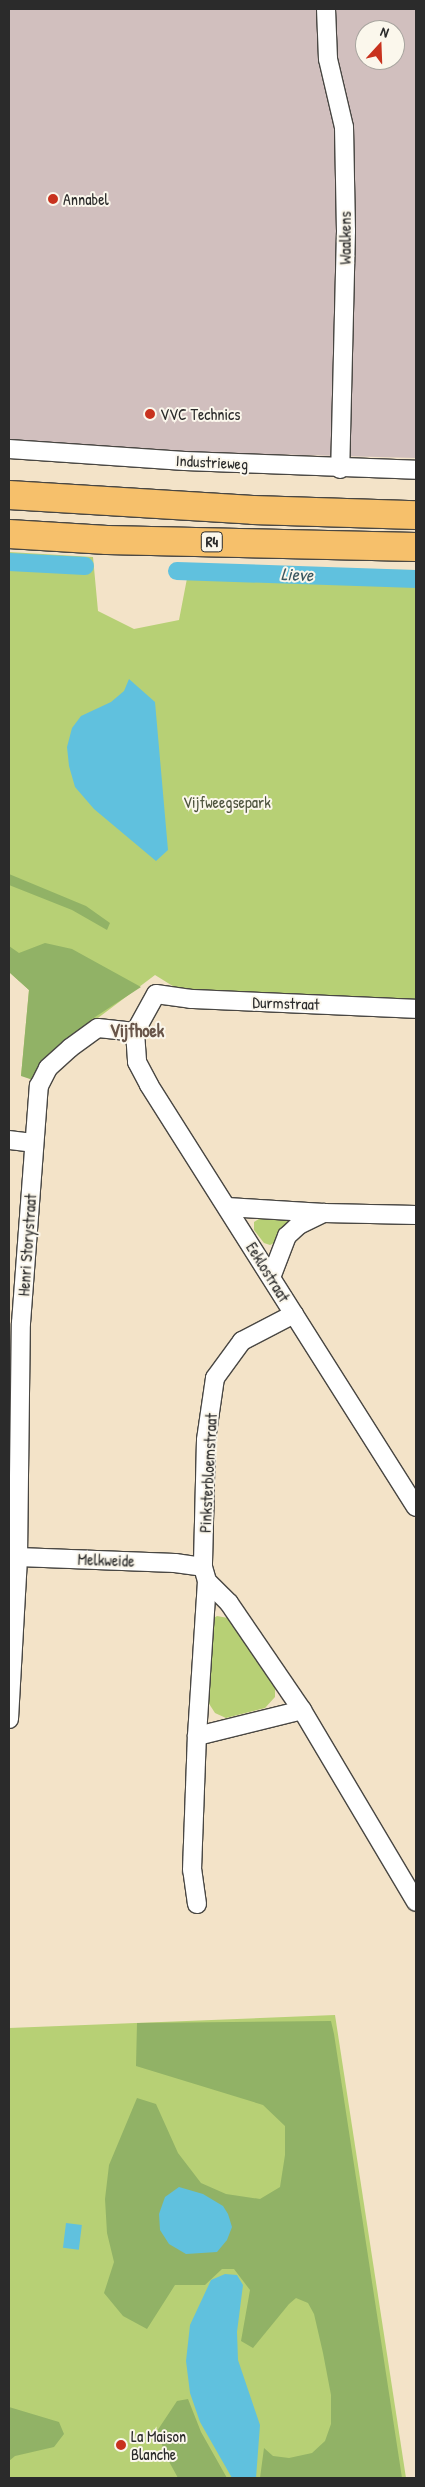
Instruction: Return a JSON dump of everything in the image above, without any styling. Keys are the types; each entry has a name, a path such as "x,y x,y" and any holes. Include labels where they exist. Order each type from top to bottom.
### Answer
{"highway":[{"name":"R4","path":"9,495 254,510 416,514"},
{"name":"R4","path":"9,534 107,540 416,547"}],"street":[{"name":"Waalkens","path":"326,9 328,59 344,127 346,231 340,469"},
{"name":"Industrieweg","path":"9,449 340,469 416,470"},
{"name":"Durmstraat","path":"135,1032 156,994 190,999 416,1009"},
{"name":"Henri Storystraat","path":"9,1719 14,1560 15,1326 39,1086 48,1068 70,1048 98,1028 135,1032"},
{"name":"Eeklostraat","path":"135,1032 137,1062 416,1507"},
{"path":"9,1140 34,1142"},
{"path":"227,1207 324,1213 416,1215"},
{"path":"272,1275 287,1236 299,1225 324,1213"},
{"name":"Pinksterbloemstraat","path":"196,1904 192,1870 205,1574 206,1440 215,1378 242,1341 294,1314"},
{"name":"Melkweide","path":"14,1560 175,1563 205,1574"},
{"path":"205,1574 229,1603 302,1710 416,1902"},
{"path":"197,1736 302,1710"}],"shaded area":[{"path":"9,9 416,9 416,458 144,451 9,442"}],"green space":[{"name":"Vijfweegsepark","path":"9,552 93,557 98,611 134,629 179,620 189,568 416,570 416,1003 184,993 155,975 21,1076 29,990 9,972"},
{"path":"9,874 86,906 110,923 107,930 72,910 9,885"},
{"path":"45,943 72,949 141,987 92,1019 59,1048 33,1080 21,1076 29,990 9,972 9,946 19,953"},
{"path":"262,1217 285,1217 290,1220 276,1242 270,1245 264,1243 254,1230 254,1222"},
{"path":"217,1616 228,1618 275,1686 275,1697 265,1708 226,1718 215,1713 206,1699 211,1620"},
{"path":"335,2015 406,2478 9,2478 9,2028"},
{"path":"331,2021 402,2478 260,2478 264,2448 273,2456 289,2458 312,2453 325,2441 331,2424 331,2395 314,2314 308,2303 296,2298 253,2348 241,2341 250,2290 234,2269 222,2269 205,2285 175,2285 147,2329 123,2316 104,2293 114,2262 107,2233 105,2199 109,2165 137,2098 156,2104 178,2153 201,2183 226,2194 260,2199 280,2187 285,2155 285,2126 263,2105 136,2066 137,2023"},
{"path":"188,2399 201,2432 227,2478 178,2478 166,2456 157,2431 177,2401"},
{"path":"9,2407 59,2422 64,2434 54,2447 15,2456 9,2461"}],"water":[{"path":"129,679 155,702 168,850 156,861 94,809 75,787 69,766 67,747 72,728 81,716 111,702 124,691"},
{"path":"179,2187 203,2194 223,2206 228,2214 232,2227 227,2240 217,2252 186,2254 169,2244 160,2230 159,2214 165,2197"},
{"path":"66,2223 82,2225 79,2250 63,2248"},
{"path":"225,2274 237,2275 243,2285 237,2332 238,2360 260,2425 256,2478 232,2478 200,2422 190,2393 186,2361 190,2325 211,2280"}],"waterway":[{"name":"Lieve","path":"9,562 85,566"},
{"name":"Lieve","path":"177,571 416,579"}],"place":[{"name":"Annabel","path":"53,199"},
{"name":"VVC Technics","path":"150,414"},
{"name":"La Maison Blanche","path":"121,2445"}],"district":[{"name":"Vijfhoek","path":"137,1031"}]}
